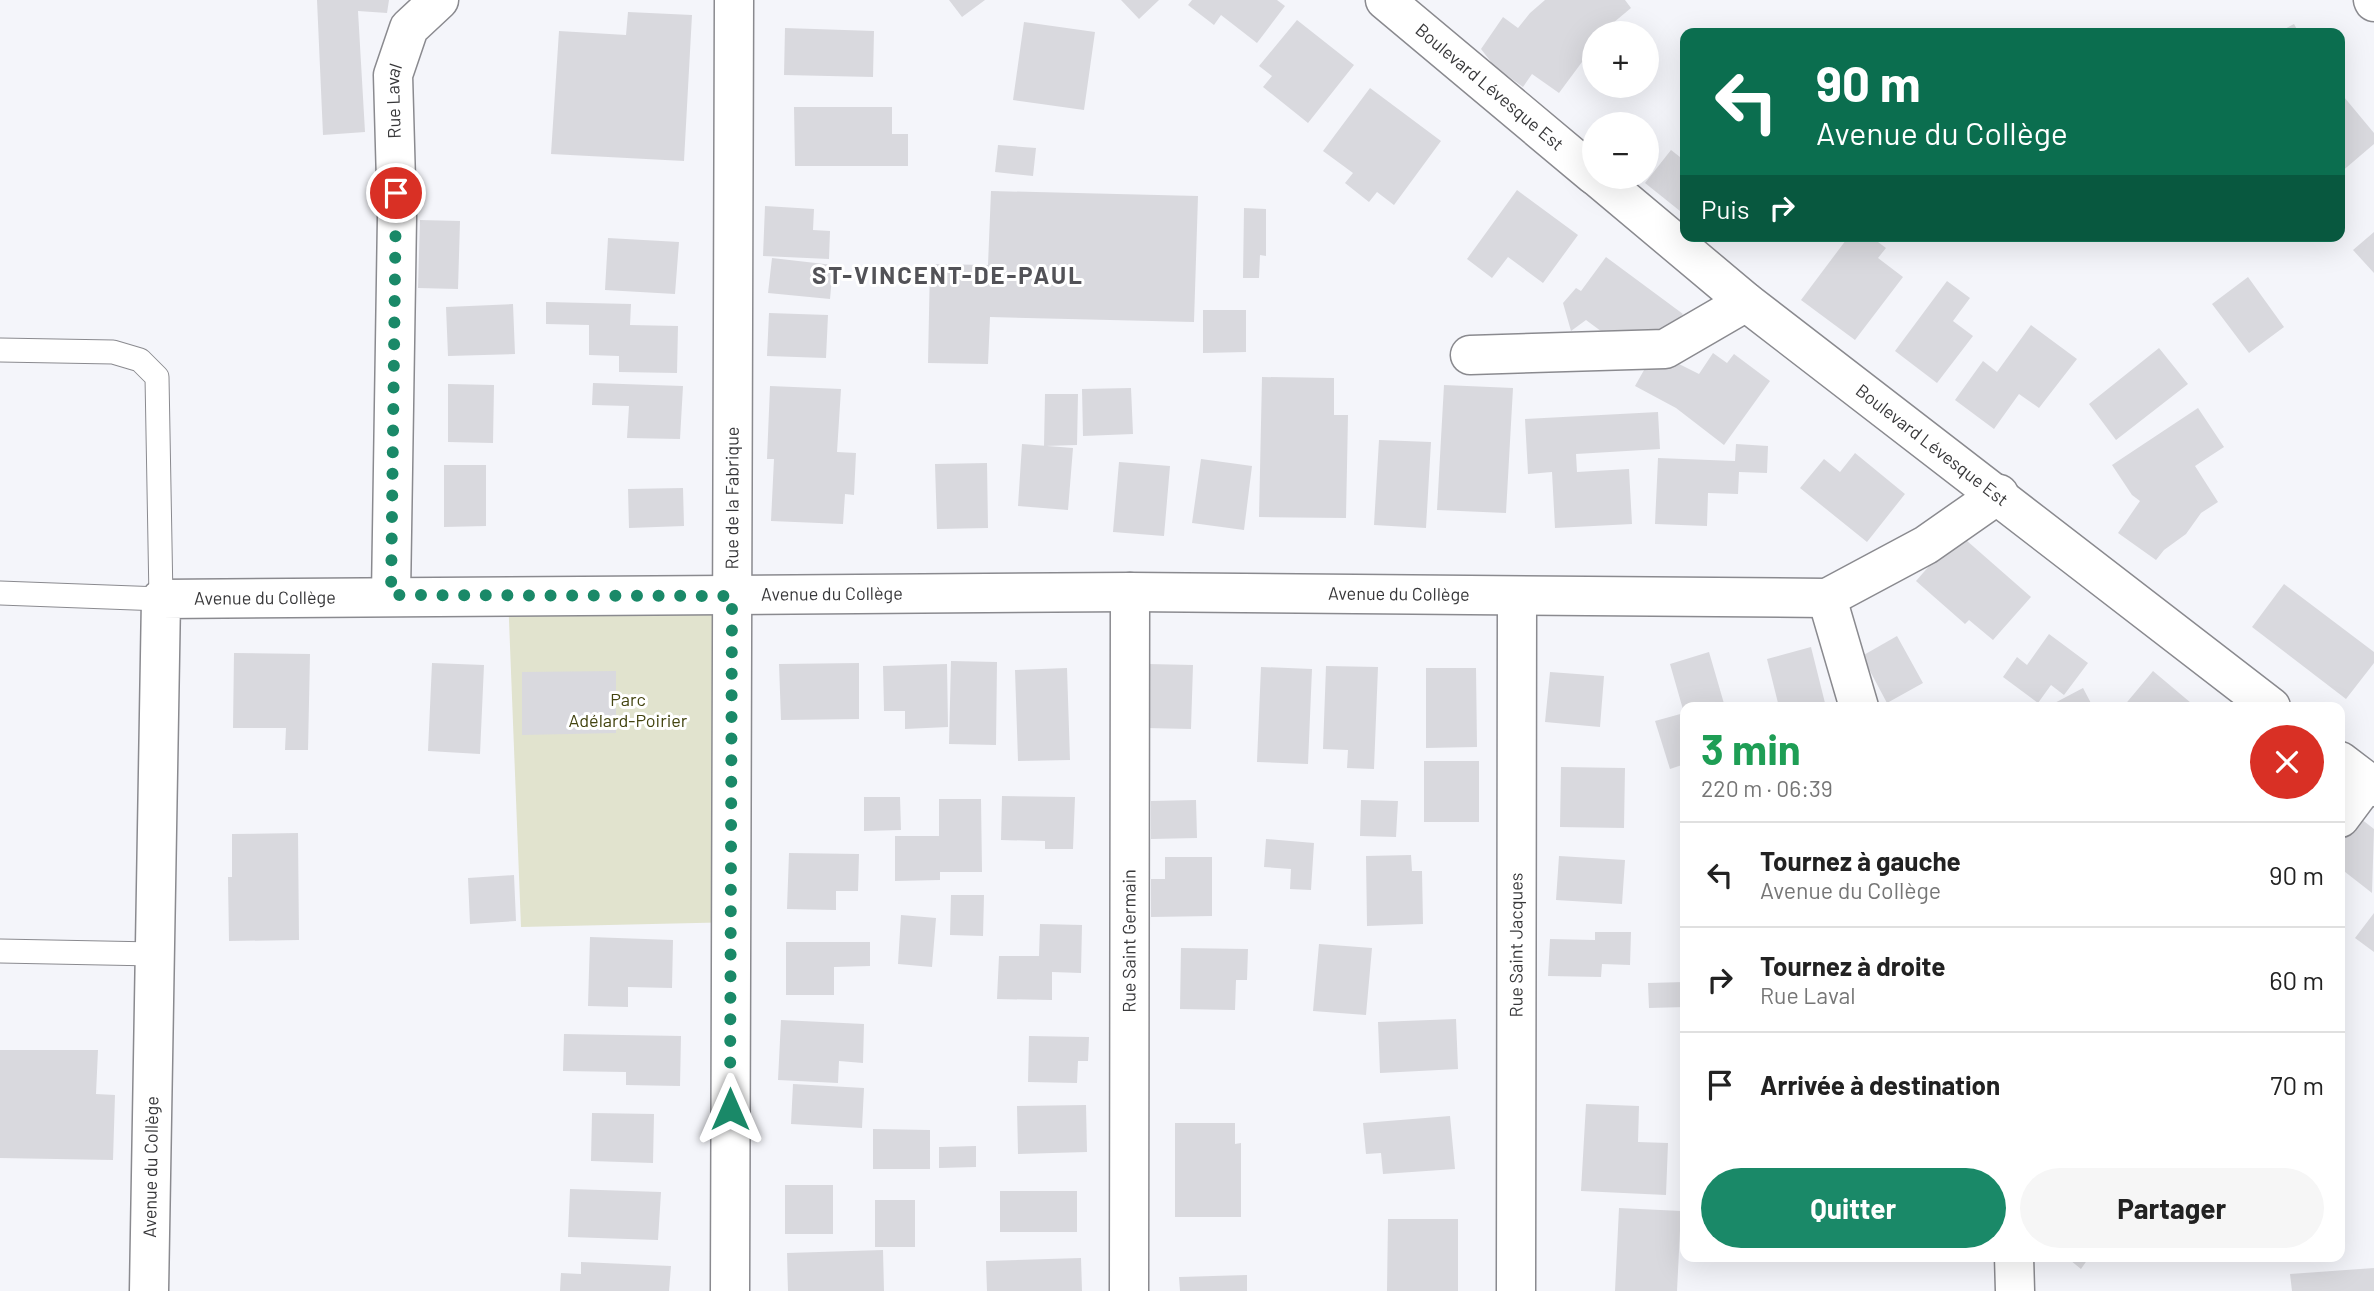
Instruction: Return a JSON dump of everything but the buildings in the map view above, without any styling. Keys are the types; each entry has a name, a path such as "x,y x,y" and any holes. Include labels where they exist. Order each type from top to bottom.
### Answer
{"street":[{"name":"Rue Laval","path":"391,595 397,217 393,75 410,28 439,0"},
{"name":"Rue de la Fabrique","path":"730,1291 734,0"},
{"name":"Boulevard Lévesque Est","path":"1385,0 1582,165"},
{"name":"Boulevard Lévesque Est","path":"1611,189 1746,302 1999,494 2265,702"},
{"path":"1470,355 1665,349 1746,302"},
{"name":"Avenue du Collège","path":"149,1291 161,599 391,595 732,596 1130,592 1517,598 1827,598 1926,545 1999,494"},
{"name":"Rue Saint Germain","path":"1129,1291 1130,592"},
{"name":"Rue Saint Jacques","path":"1516,1291 1517,598"},
{"path":"1827,598 1858,702"},
{"path":"2345,808 2360,777"},
{"path":"2014,1262 2015,1291"}],"lane":[{"path":"0,350 113,352 140,360 157,377 161,599 0,593"},
{"path":"0,951 154,954"}],"green space":[{"name":"Parc Adélard-Poirier","path":"742,593 740,922 521,927 508,595"}],"district":[{"name":"ST-VINCENT-DE-PAUL","path":"948,276"}],"route":[{"path":"396,193 391,595 732,596 730,1109"}]}
